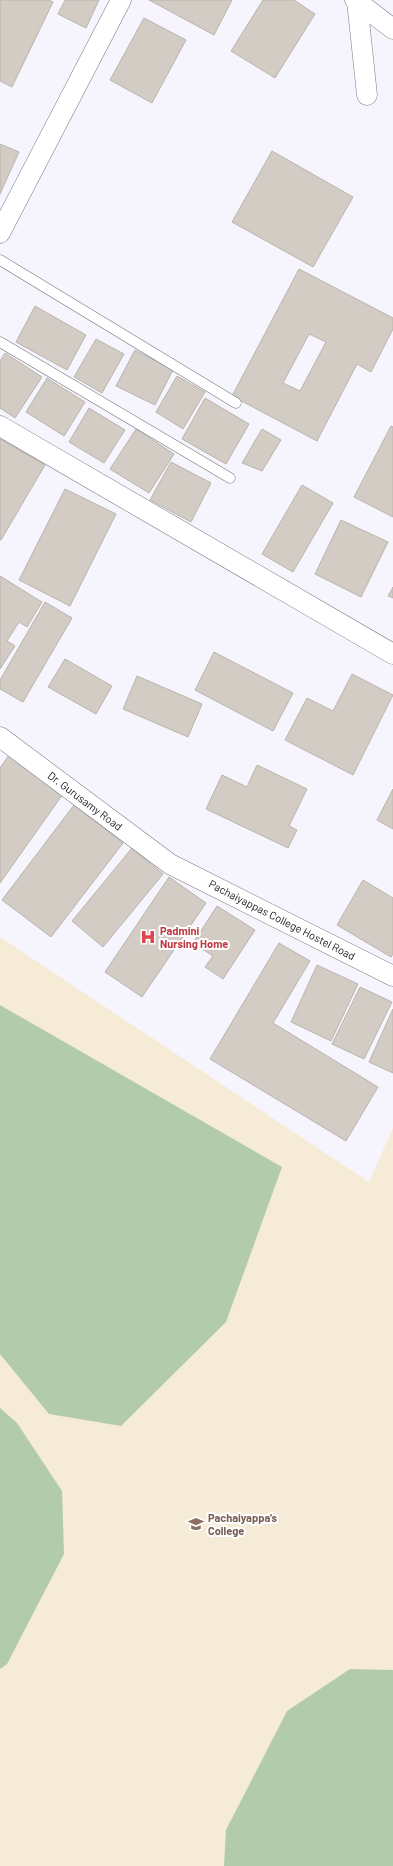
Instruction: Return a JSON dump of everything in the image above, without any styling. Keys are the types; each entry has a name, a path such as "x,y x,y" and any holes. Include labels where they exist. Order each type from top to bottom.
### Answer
{"street":[{"path":"0,233 121,0"},
{"path":"356,1 393,29"},
{"path":"356,1 367,95"},
{"path":"0,426 393,654"},
{"name":"Dr. Gurusamy Road","path":"0,737 170,864"},
{"name":"Pachaiyappas College Hostel Road","path":"170,864 393,976"}],"lane":[{"path":"0,260 236,403"},
{"path":"0,342 230,478"}],"shaded area":[{"name":"Pachaiyappa's College","path":"0,937 369,1182 393,1128 393,1866 0,1866"}],"green space":[{"path":"0,1005 282,1167 226,1322 121,1426 49,1414 0,1354"},
{"path":"0,1408 17,1423 62,1491 64,1554 7,1664 0,1669"},
{"path":"350,1669 393,1670 393,1866 224,1866 226,1830 287,1711"}],"building":[{"path":"0,0 49,0 53,2 12,87 0,81"},
{"path":"65,0 99,0 86,28 58,14"},
{"path":"149,0 232,0 214,35"},
{"path":"263,0 294,0 315,14 275,78 231,51"},
{"path":"144,18 186,40 152,103 110,80"},
{"path":"0,144 19,152 0,194"},
{"path":"272,151 353,197 313,267 232,222"},
{"path":"299,269 393,318 393,329 371,372 357,364 317,441 232,396","holes":["309,334 326,342 300,391 283,383"]},
{"path":"35,306 86,335 67,370 16,342"},
{"path":"96,339 124,354 102,393 74,377"},
{"path":"135,350 173,370 155,405 116,386"},
{"path":"5,353 42,377 15,418 0,408 0,361"},
{"path":"177,376 205,392 183,429 156,412"},
{"path":"47,378 85,402 64,436 26,412"},
{"path":"205,398 249,424 226,464 182,439"},
{"path":"89,408 125,430 104,463 69,442"},
{"path":"391,426 393,427 393,517 354,497"},
{"path":"136,429 174,454 149,493 110,469"},
{"path":"262,429 281,440 262,471 242,463"},
{"path":"0,439 45,465 1,540 0,540"},
{"path":"171,462 211,483 191,522 150,500"},
{"path":"302,485 333,503 293,572 262,554"},
{"path":"65,489 116,514 70,606 19,580"},
{"path":"341,520 388,542 361,597 315,574"},
{"path":"0,576 42,602 27,627 19,622 7,641 15,646 0,669"},
{"path":"393,587 393,598 388,596"},
{"path":"45,602 72,618 23,702 0,689 0,680"},
{"path":"214,652 293,693 273,731 195,690"},
{"path":"65,659 112,686 96,714 48,687"},
{"path":"352,674 393,695 353,775 285,740 307,698 333,711"},
{"path":"137,676 202,704 188,737 123,709"},
{"path":"9,755 63,794 0,883 0,768"},
{"path":"257,765 307,789 289,826 297,830 288,848 206,809 222,775 247,787"},
{"path":"393,789 393,829 377,820"},
{"path":"74,805 123,843 51,937 2,900"},
{"path":"132,848 163,874 103,947 72,921"},
{"path":"169,877 206,903 142,997 105,972"},
{"path":"363,880 393,898 393,954 391,957 337,925"},
{"path":"217,906 255,930 223,979 205,967 213,956 193,943"},
{"path":"279,943 310,961 273,1023 378,1087 346,1141 210,1059"},
{"path":"317,965 358,984 331,1041 291,1022"},
{"path":"360,987 392,1002 364,1059 332,1044"},
{"path":"393,1009 393,1073 369,1062"}],"place":[{"name":"Padmini Nursing Home","path":"148,937"},
{"name":"Pachaiyappa's College","path":"196,1524"}]}
